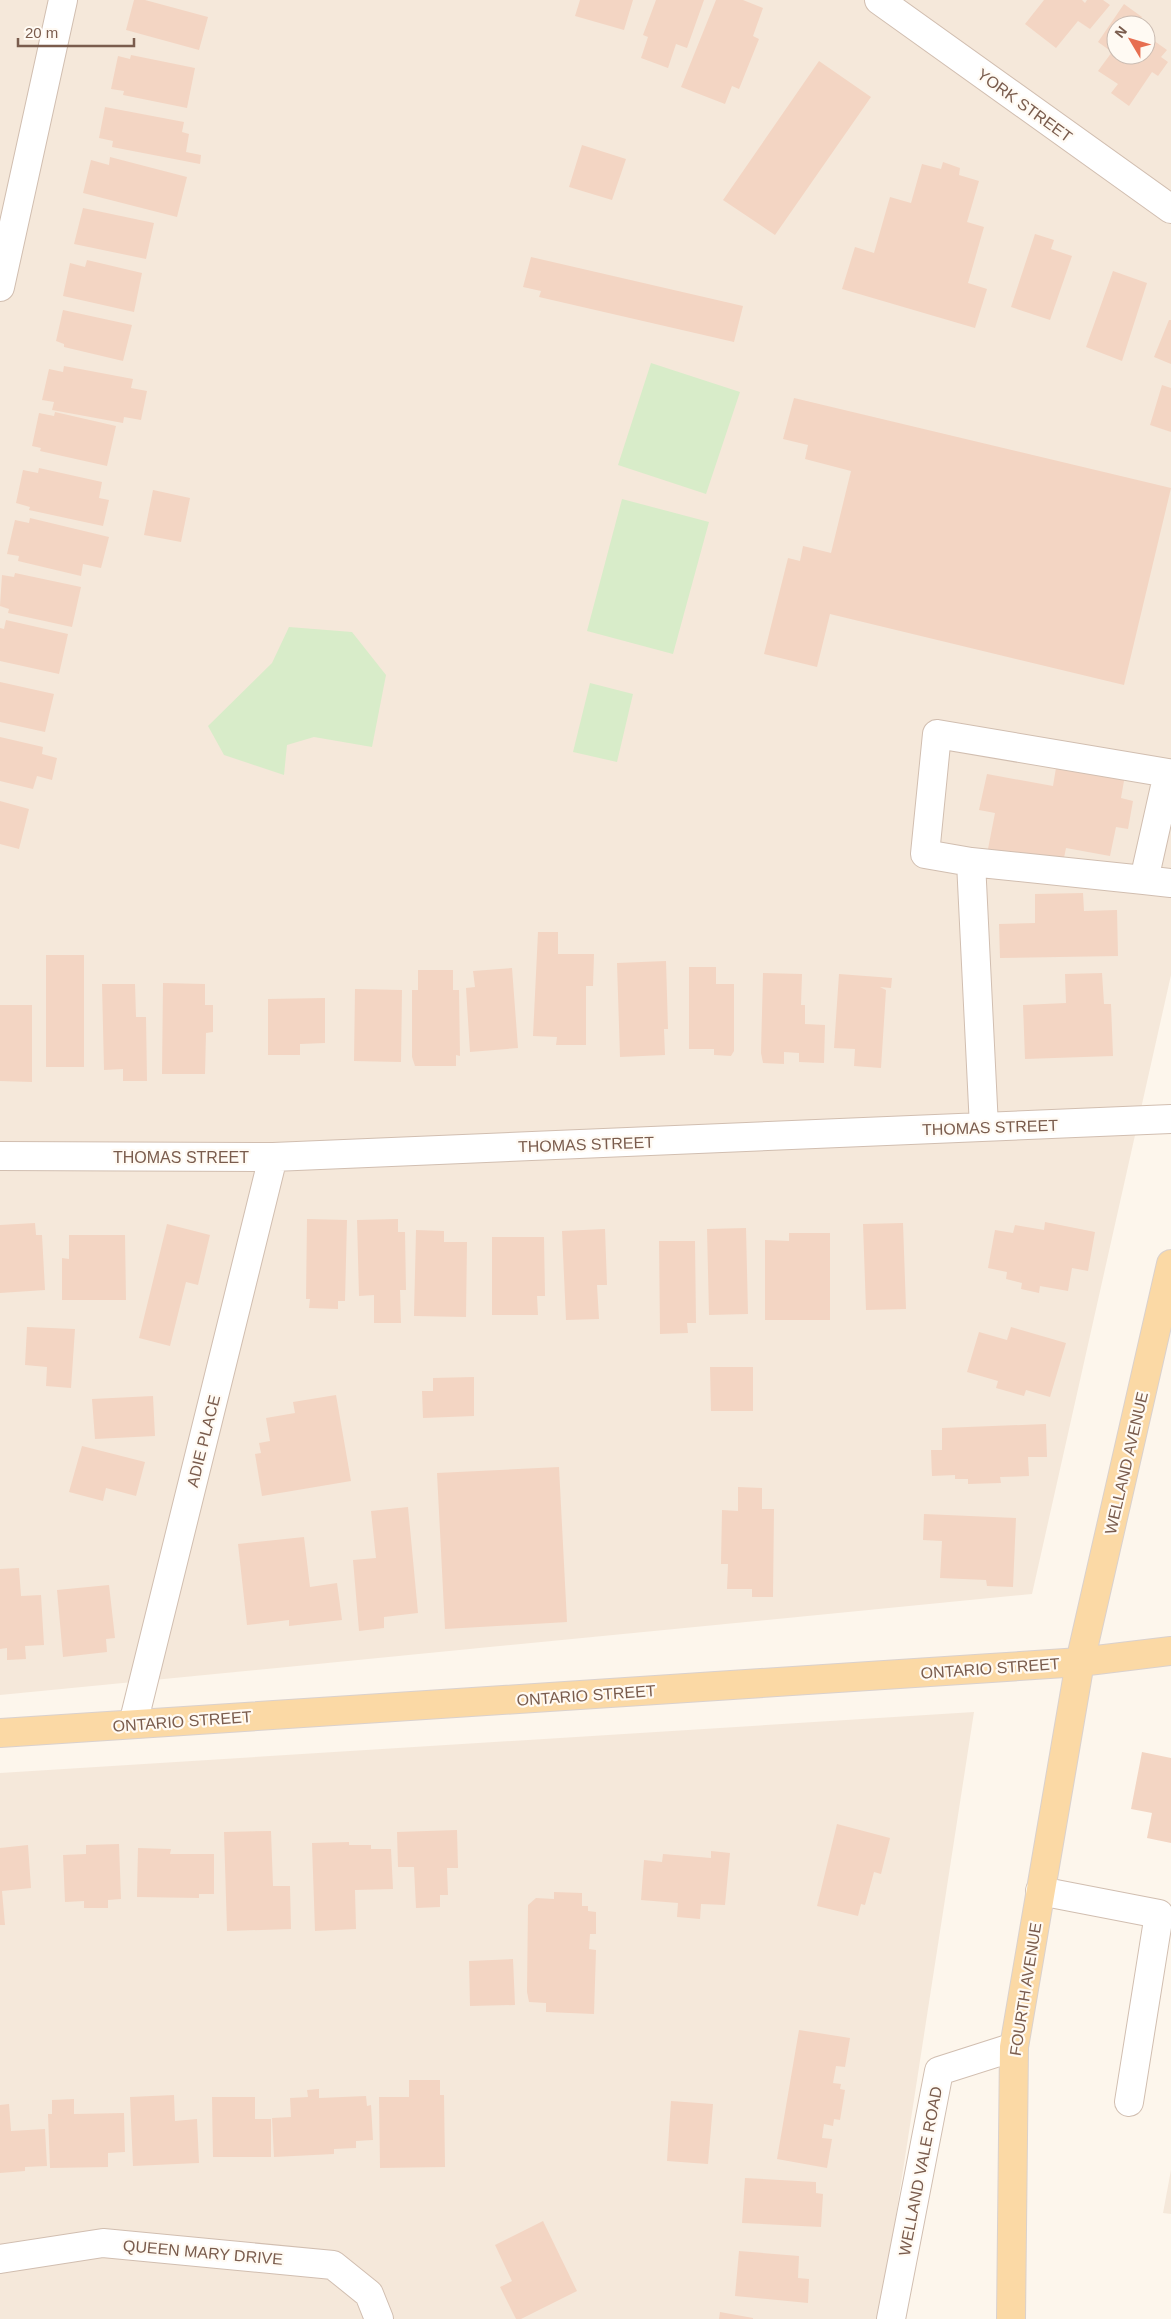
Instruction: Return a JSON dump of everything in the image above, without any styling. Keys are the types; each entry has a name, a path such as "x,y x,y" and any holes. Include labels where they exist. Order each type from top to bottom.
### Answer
{"main road":[{"name":"WELLAND AVENUE","path":"1080,1662 1171,1264"},
{"name":"ONTARIO STREET","path":"0,1734 1080,1662 1171,1651"},
{"name":"FOURTH AVENUE","path":"1011,2319 1014,2047 1080,1662"}],"street":[{"path":"0,287 63,0"},
{"name":"YORK STREET","path":"879,0 1171,209"},
{"path":"1144,880 1170,773 937,734 924,854 971,862 1171,883"},
{"path":"971,862 984,1128"},
{"name":"THOMAS STREET","path":"0,1156 273,1157 1171,1119"},
{"name":"ADIE PLACE","path":"134,1724 273,1157"},
{"path":"1040,1891 1165,1914 1129,2102"},
{"name":"WELLAND VALE ROAD","path":"891,2319 939,2071 1014,2047"},
{"name":"QUEEN MARY DRIVE","path":"0,2259 103,2242 333,2265 369,2294 379,2319"}],"shaded area":[{"path":"0,0 1171,0 1171,975 1032,1594 0,1695"},
{"path":"974,1712 880,2319 0,2319 0,1773"},
{"path":"1171,2170 1171,2214 1163,2213"}],"green space":[{"path":"651,363 740,392 706,494 618,465"},
{"path":"622,499 709,522 673,654 587,631"},
{"path":"289,627 352,632 386,675 372,747 314,737 287,745 284,775 224,755 208,726 272,663"},
{"path":"590,683 633,694 617,762 573,752"}],"building":[{"path":"134,0 145,0 208,17 199,50 126,30"},
{"path":"580,0 633,0 624,30 575,16"},
{"path":"656,0 704,0 687,48 676,44 668,68 641,58 648,37 643,35"},
{"path":"716,0 743,0 763,8 753,36 759,39 739,89 732,86 725,104 681,87"},
{"path":"1044,0 1082,0 1085,3 1087,0 1103,0 1110,5 1090,29 1078,21 1056,48 1025,24"},
{"path":"1124,4 1139,15 1116,15"},
{"path":"1106,30 1106,48 1098,42"},
{"path":"1156,42 1167,50 1161,57 1168,62 1158,76 1152,72 1129,106 1111,93 1118,84 1098,71 1106,60 1106,65 1156,65"},
{"path":"131,55 195,68 187,108 123,95 124,91 111,89 118,56 130,59"},
{"path":"819,61 871,97 775,235 723,200"},
{"path":"105,107 184,122 182,132 189,134 186,152 201,155 200,164 112,147 113,141 99,138"},
{"path":"582,145 626,159 612,200 569,187"},
{"path":"110,157 187,177 177,217 83,193 91,160 109,165"},
{"path":"943,162 960,168 959,175 979,181 967,222 984,227 968,283 987,289 975,328 842,289 855,247 874,253 890,197 911,203 922,164 941,169"},
{"path":"83,208 154,223 146,259 74,244"},
{"path":"1035,234 1054,240 1051,249 1072,256 1050,320 1011,307"},
{"path":"531,257 743,306 734,342 539,297 541,291 523,287"},
{"path":"87,260 142,273 134,312 63,296 70,263 85,267"},
{"path":"1113,271 1147,283 1122,361 1086,347"},
{"path":"63,310 132,325 123,361 64,347 64,344 56,341"},
{"path":"1169,320 1171,320 1171,364 1154,357"},
{"path":"64,366 133,379 131,388 147,391 141,420 124,417 123,423 52,410 54,402 42,400 49,369 63,372"},
{"path":"1162,385 1171,388 1171,432 1150,425"},
{"path":"794,398 1171,488 1124,685 830,614 817,667 764,654 788,558 800,561 803,546 831,553 851,471 805,459 808,445 783,439"},
{"path":"55,412 116,426 107,466 40,451 41,448 32,446 39,413 54,416"},
{"path":"39,468 102,482 99,498 109,500 103,526 29,510 30,507 16,503 23,470 38,473"},
{"path":"153,490 190,498 181,542 144,535"},
{"path":"30,518 109,537 101,568 83,564 81,576 18,561 19,556 7,554 15,520 29,523"},
{"path":"15,573 81,587 72,627 8,613 9,609 0,606 2,575 14,577"},
{"path":"6,620 68,634 59,674 0,661 0,628 4,629"},
{"path":"0,682 54,694 45,732 0,722"},
{"path":"0,737 43,747 42,754 57,758 52,780 37,776 33,789 0,781"},
{"path":"1057,762 1125,775 1121,798 1133,801 1128,829 1116,827 1110,856 1066,848 1063,863 988,849 995,813 979,810 987,774 1053,786"},
{"path":"0,801 29,809 19,849 0,844"},
{"path":"1083,893 1084,911 1117,910 1118,956 1000,958 999,924 1035,923 1035,894"},
{"path":"538,932 558,932 558,954 594,954 593,986 586,986 586,1045 556,1045 557,1037 533,1036"},
{"path":"46,955 84,955 84,1067 46,1067"},
{"path":"666,961 668,1029 664,1029 665,1055 620,1057 617,963"},
{"path":"689,967 716,967 716,984 734,984 734,1051 731,1056 714,1055 714,1049 689,1049"},
{"path":"512,968 518,1048 470,1052 466,988 475,987 473,971"},
{"path":"418,970 453,970 453,990 459,990 460,1056 456,1055 456,1066 415,1066 412,1057 412,990 418,990"},
{"path":"763,973 802,974 801,1005 805,1005 805,1024 825,1025 824,1063 799,1062 799,1053 784,1052 784,1064 763,1063 761,1053"},
{"path":"1102,973 1104,1004 1111,1004 1113,1056 1025,1059 1023,1005 1066,1003 1065,974"},
{"path":"839,974 892,978 891,988 880,987 886,990 881,1068 854,1066 855,1049 834,1048"},
{"path":"163,983 205,984 205,1005 213,1005 213,1032 206,1033 205,1074 162,1074"},
{"path":"102,984 135,984 136,1017 146,1017 147,1081 123,1081 123,1069 104,1070"},
{"path":"355,989 402,990 401,1062 354,1061"},
{"path":"325,998 325,1043 300,1044 300,1055 268,1055 268,999"},
{"path":"0,1005 32,1005 32,1082 0,1081"},
{"path":"307,1219 347,1220 345,1301 338,1301 338,1309 309,1308 310,1299 306,1299"},
{"path":"398,1219 398,1232 405,1232 406,1290 400,1290 401,1323 374,1323 374,1295 359,1296 357,1220"},
{"path":"1045,1222 1095,1232 1088,1271 1072,1268 1068,1291 1040,1286 1039,1293 1021,1289 1022,1283 1006,1279 1007,1272 988,1268 995,1230 1013,1233 1015,1225 1044,1230"},
{"path":"35,1223 36,1235 42,1235 45,1290 0,1293 0,1225"},
{"path":"903,1223 906,1309 866,1310 863,1224"},
{"path":"167,1224 210,1235 198,1285 186,1282 170,1346 139,1338"},
{"path":"746,1228 748,1314 709,1315 707,1229"},
{"path":"605,1229 607,1285 597,1285 599,1319 566,1320 562,1231"},
{"path":"416,1230 444,1231 444,1242 467,1242 466,1317 414,1316"},
{"path":"789,1233 830,1233 830,1320 765,1320 765,1240 789,1241"},
{"path":"69,1235 125,1235 126,1300 62,1300 62,1258 69,1259"},
{"path":"492,1237 544,1237 545,1296 537,1296 538,1315 492,1315"},
{"path":"659,1241 695,1241 696,1323 687,1323 688,1333 660,1334"},
{"path":"27,1327 75,1329 71,1388 46,1386 47,1367 25,1365"},
{"path":"1011,1327 1066,1343 1050,1397 1026,1390 1024,1396 996,1388 998,1381 967,1372 979,1332 1007,1340"},
{"path":"710,1367 753,1367 753,1411 711,1411"},
{"path":"474,1377 474,1416 423,1418 422,1391 433,1391 433,1378"},
{"path":"336,1395 351,1481 262,1496 255,1454 261,1453 259,1443 270,1441 266,1418 295,1413 293,1402"},
{"path":"153,1396 155,1436 95,1439 92,1399"},
{"path":"1046,1424 1047,1457 1028,1457 1029,1476 1000,1477 1001,1483 968,1484 968,1479 955,1479 955,1475 932,1476 931,1450 942,1450 942,1428"},
{"path":"82,1446 145,1462 136,1496 106,1488 103,1501 69,1492"},
{"path":"559,1467 567,1622 445,1629 437,1473"},
{"path":"738,1487 762,1488 762,1509 774,1509 773,1597 752,1597 752,1589 727,1589 728,1564 721,1564 722,1510 738,1511"},
{"path":"408,1507 418,1613 384,1617 384,1628 359,1631 353,1560 376,1558 371,1511"},
{"path":"924,1514 1016,1518 1013,1587 987,1586 986,1580 940,1578 942,1541 923,1540"},
{"path":"304,1537 310,1587 337,1583 342,1620 289,1626 289,1620 247,1625 238,1544"},
{"path":"19,1568 21,1596 41,1595 44,1645 25,1646 26,1659 7,1660 7,1648 0,1649 0,1569"},
{"path":"109,1585 115,1638 106,1639 107,1652 63,1657 57,1590"},
{"path":"1142,1752 1171,1758 1171,1843 1147,1838 1152,1813 1131,1809"},
{"path":"837,1824 890,1838 881,1874 874,1872 865,1905 861,1904 858,1916 817,1906"},
{"path":"457,1830 458,1868 447,1868 448,1895 440,1895 440,1907 416,1908 414,1867 398,1867 397,1832"},
{"path":"271,1831 273,1886 290,1886 291,1929 227,1931 224,1832"},
{"path":"349,1842 349,1845 371,1845 371,1849 391,1849 393,1889 355,1890 356,1929 315,1931 312,1843"},
{"path":"119,1844 121,1899 108,1900 108,1908 84,1908 84,1901 65,1902 63,1855 86,1854 86,1845"},
{"path":"28,1845 31,1888 2,1891 5,1925 0,1925 0,1848"},
{"path":"138,1848 171,1849 170,1854 214,1854 214,1894 199,1894 199,1898 137,1897"},
{"path":"711,1851 730,1853 725,1905 701,1904 700,1919 677,1917 678,1903 641,1900 644,1860 662,1862 663,1854 711,1858"},
{"path":"554,1892 582,1893 582,1906 588,1906 588,1911 596,1912 596,1934 590,1934 589,1949 596,1950 594,2014 546,2012 546,2003 529,2002 527,1992 528,1905 536,1898 554,1899"},
{"path":"513,1959 515,2005 470,2006 469,1961"},
{"path":"799,2030 850,2038 845,2067 836,2066 833,2083 841,2084 840,2089 845,2090 840,2120 834,2119 833,2126 824,2124 822,2138 832,2139 827,2168 777,2159"},
{"path":"409,2080 440,2080 440,2095 444,2095 445,2167 380,2168 379,2097 409,2097"},
{"path":"319,2089 319,2098 366,2096 367,2106 371,2105 373,2140 356,2141 356,2148 334,2149 334,2154 274,2157 272,2118 291,2117 290,2098 308,2097 307,2090"},
{"path":"174,2095 175,2121 197,2119 199,2163 133,2166 130,2097"},
{"path":"212,2097 255,2097 255,2119 271,2119 271,2157 213,2157"},
{"path":"74,2099 74,2114 124,2113 125,2152 108,2153 108,2167 50,2168 48,2114 52,2114 52,2100"},
{"path":"671,2101 713,2104 708,2164 667,2161"},
{"path":"9,2104 11,2131 45,2129 47,2166 25,2167 25,2171 0,2173 0,2105"},
{"path":"745,2178 816,2182 816,2193 823,2194 821,2227 742,2223"},
{"path":"543,2221 577,2291 521,2319 516,2319 500,2287 512,2281 495,2245"},
{"path":"739,2251 799,2256 798,2278 809,2279 808,2303 735,2296"},
{"path":"720,2312 753,2318 753,2319 719,2319"}]}
